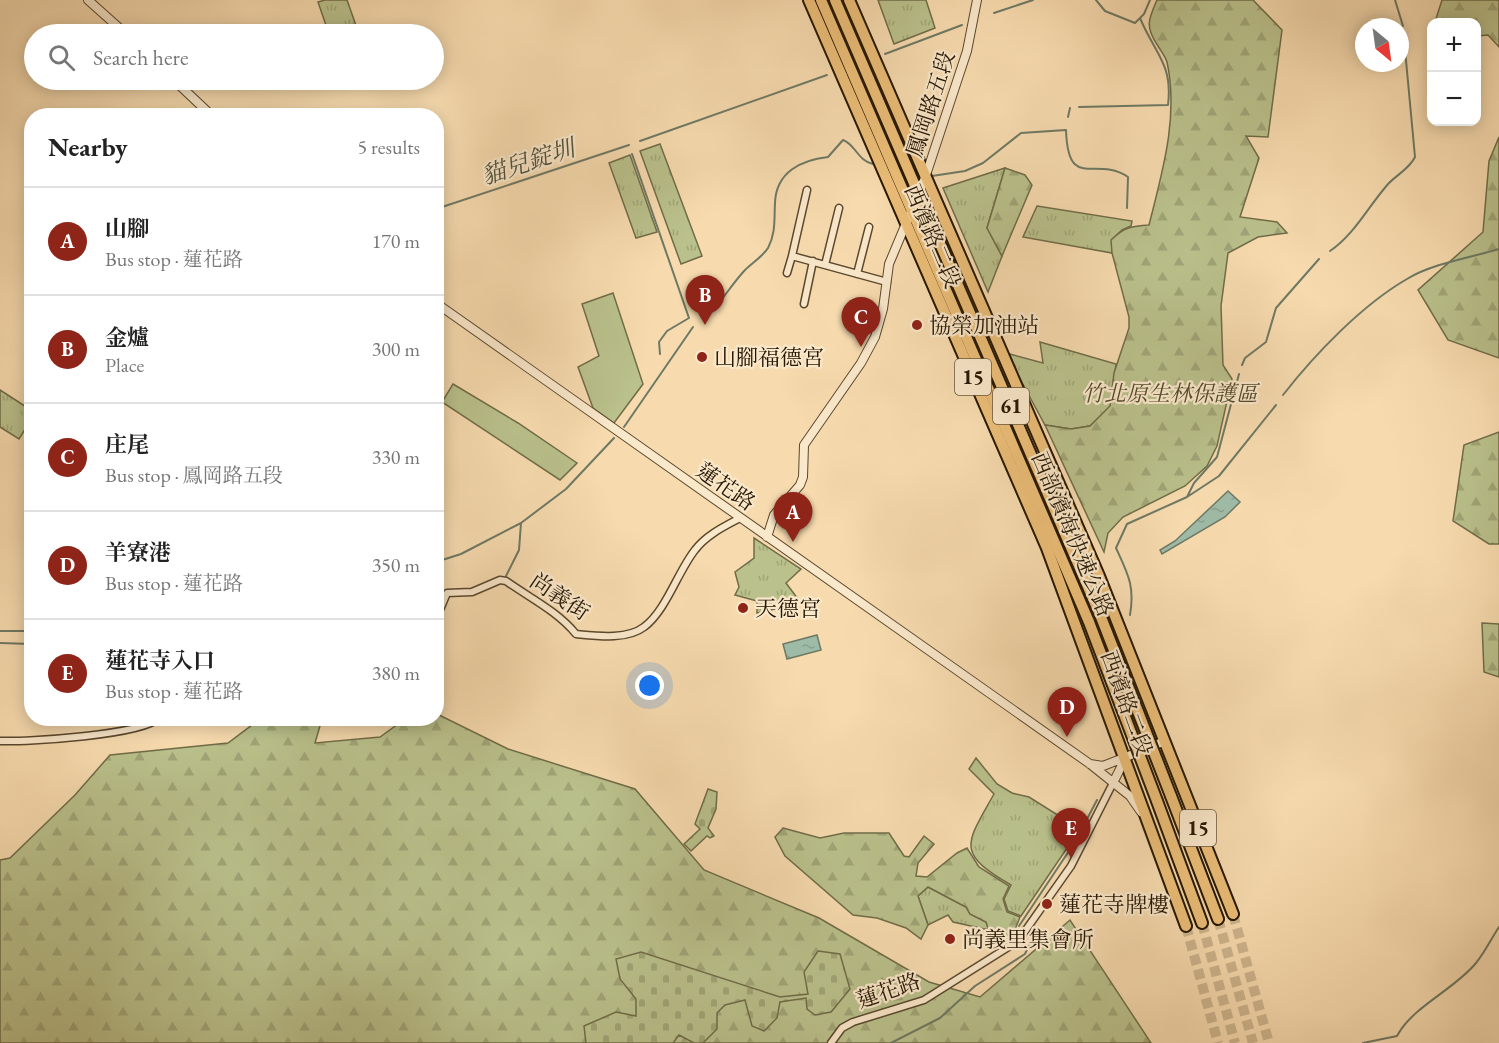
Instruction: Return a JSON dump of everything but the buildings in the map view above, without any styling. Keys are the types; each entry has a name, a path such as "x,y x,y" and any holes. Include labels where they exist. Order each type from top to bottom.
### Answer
{"main road":[{"name":"西濱路二段","path":"809,0 1047,548 1126,757 1186,926"},
{"name":"西部濱海快速公路","path":"821,0 1089,622 1202,923"},
{"name":"西部濱海快速公路","path":"835,0 1101,617 1218,919"},
{"name":"西濱路二段","path":"849,0 1099,576 1233,914"}],"street":[{"path":"88,0 115,24"},
{"name":"鳳岡路五段","path":"767,537 774,515 800,485 803,477 804,445 870,349 883,309 890,264 925,178 967,51 977,0"},
{"path":"185,90 204,108"},
{"path":"787,273 807,190"},
{"path":"825,265 839,208"},
{"path":"857,274 869,227"},
{"path":"792,256 887,282"},
{"path":"804,304 813,261"},
{"name":"蓮花路","path":"444,309 1090,764 1113,783"},
{"name":"尚義街","path":"444,600 447,593 472,592 500,580 506,581 555,614 576,634 599,636 634,632 645,627 658,610 695,550 722,528 740,518"},
{"path":"0,741 99,734 148,726"},
{"path":"1090,764 1103,766 1165,741"},
{"name":"蓮花路","path":"831,1043 842,1028 853,1022 924,1000 1018,941 1071,866 1126,757"},
{"path":"1113,783 1130,796 1151,826"}],"green space":[{"path":"347,0 355,24 326,24 318,2"},
{"path":"878,0 926,0 935,28 894,44"},
{"name":"竹北原生林保護區","path":"1157,0 1253,0 1282,30 1268,137 1246,136 1259,158 1240,217 1277,222 1287,233 1258,237 1228,253 1221,306 1223,365 1232,379 1217,446 1207,466 1185,486 1123,517 1108,533 1104,552 1045,425 1071,429 1090,426 1110,406 1114,373 1129,328 1129,317 1112,253 1111,240 1128,228 1149,225 1164,165 1170,124 1171,103 1167,62 1151,34 1149,23"},
{"path":"1442,0 1499,0 1499,47 1488,35 1481,36 1481,18 1436,18"},
{"path":"1499,137 1499,358 1448,340 1418,290 1483,232 1489,161"},
{"path":"660,144 702,256 681,264 640,151"},
{"path":"630,155 657,232 636,238 609,163"},
{"path":"1005,168 987,228 1002,256 988,292 943,188"},
{"path":"1005,168 1025,175 1032,185 1002,256 987,228"},
{"path":"1037,206 1132,221 1131,226 1122,230 1112,240 1112,253 1023,237"},
{"path":"613,293 643,384 614,423 593,408 578,367 599,356 582,304"},
{"path":"1040,342 1116,364 1111,406 1090,426 1071,429 1045,425 1006,353 1043,363"},
{"path":"453,384 518,423 577,463 560,480 444,403 444,399"},
{"path":"0,390 24,405 24,431 19,439 0,427"},
{"path":"1499,432 1499,544 1489,544 1453,521 1464,445"},
{"path":"754,538 801,569 786,583 801,603 757,613 757,601 735,595 739,587 735,572 754,558"},
{"path":"1482,623 1499,624 1499,677 1484,672"},
{"path":"444,717 508,749 635,789 704,870 819,918 929,982 980,997 1070,920 1151,1043 0,1043 0,860 10,858 75,795 110,755 228,743 251,726 320,726 315,743 380,737 395,726 444,726"},
{"path":"976,758 997,784 1012,793 1029,797 1080,829 1021,916 1008,911 1004,899 1011,885 981,864 971,846 972,836 994,794 969,769"},
{"path":"708,789 717,792 716,809 708,828 714,836 710,838 707,836 691,851 684,844 700,829 695,824"},
{"path":"783,828 820,838 844,833 889,833 904,856 909,857 924,836 934,844 918,863 916,876 927,877 957,853 967,848 979,867 1009,886 1003,899 1007,912 1020,917 1014,932 1001,939 990,934 986,922 970,914 966,907 928,887 918,896 928,925 921,939 906,928 877,918 853,915 785,856 775,837"},
{"path":"928,887 966,907 970,914 986,922 989,930 953,922 948,915 928,925 918,896"},
{"path":"818,951 840,954 850,989 831,1012 815,1015 807,1009 806,998 780,1002 777,1018 764,1031 752,1026 745,1000 725,1005 717,1013 717,1029 703,1043 694,1043 679,1035 673,1043 586,1043 584,1026 616,1012 636,1016 636,999 620,979 616,959 641,952 780,997 808,994 804,972"}],"water":[{"path":"1228,491 1240,502 1225,517 1162,554 1160,550 1175,541"},
{"path":"817,635 821,650 787,659 783,644"}],"waterway":[{"name":"貓兒錠圳","path":"994,13 1033,0"},
{"name":"貓兒錠圳","path":"1096,0 1105,11 1135,23 1144,14 1150,0"},
{"path":"1395,0 1401,18"},
{"path":"1079,107 1168,105 1169,91 1165,69 1140,18"},
{"name":"貓兒錠圳","path":"885,54 962,25"},
{"path":"1330,251 1347,236 1389,183 1407,168 1415,157 1407,72"},
{"name":"貓兒錠圳","path":"640,141 827,75"},
{"path":"1068,117 1070,108"},
{"path":"932,176 965,171 983,163 1021,133 1066,130 1068,149 1072,160 1078,166 1116,171 1128,177 1127,208"},
{"path":"704,319 745,270 768,248 773,231 776,192 785,176 808,161 828,157 843,140 851,145 864,160 873,164"},
{"name":"貓兒錠圳","path":"444,206 629,145"},
{"path":"632,154 689,318 667,331 659,342 660,354"},
{"path":"1283,395 1340,331 1390,290 1428,269 1499,249"},
{"path":"1242,365 1245,358 1266,342 1276,308 1319,259"},
{"path":"624,427 693,327"},
{"path":"1187,497 1194,483 1217,457 1239,374"},
{"path":"1130,615 1131,588 1116,548 1127,524 1187,497 1219,476 1276,405"},
{"path":"506,576 519,550 521,523 566,489 614,438"},
{"path":"444,559 461,554 521,523"},
{"path":"0,631 24,631"},
{"name":"貓兒錠圳","path":"0,643 24,644"},
{"path":"1019,926 1075,842 1097,800"},
{"path":"1363,1043 1397,1036 1413,1016 1467,973 1499,927"},
{"path":"891,1043 940,1018 975,986 1025,954 1029,945"}],"tunnel":[{"path":"1233,914 1269,1043"},
{"path":"1218,919 1253,1043"},
{"path":"1202,923 1235,1043"},
{"path":"1186,926 1218,1043"}],"place":[{"name":"金爐","path":"705,325"},
{"name":"協榮加油站","path":"917,325"},
{"name":"庄尾","path":"861,347"},
{"name":"山腳福德宮","path":"702,357"},
{"name":"山腳","path":"793,542"},
{"name":"天德宮","path":"743,608"},
{"name":"羊寮港","path":"1067,737"},
{"name":"蓮花寺入口","path":"1071,858"},
{"name":"蓮花寺牌樓","path":"1047,904"},
{"name":"尚義里集會所","path":"950,939"}]}
